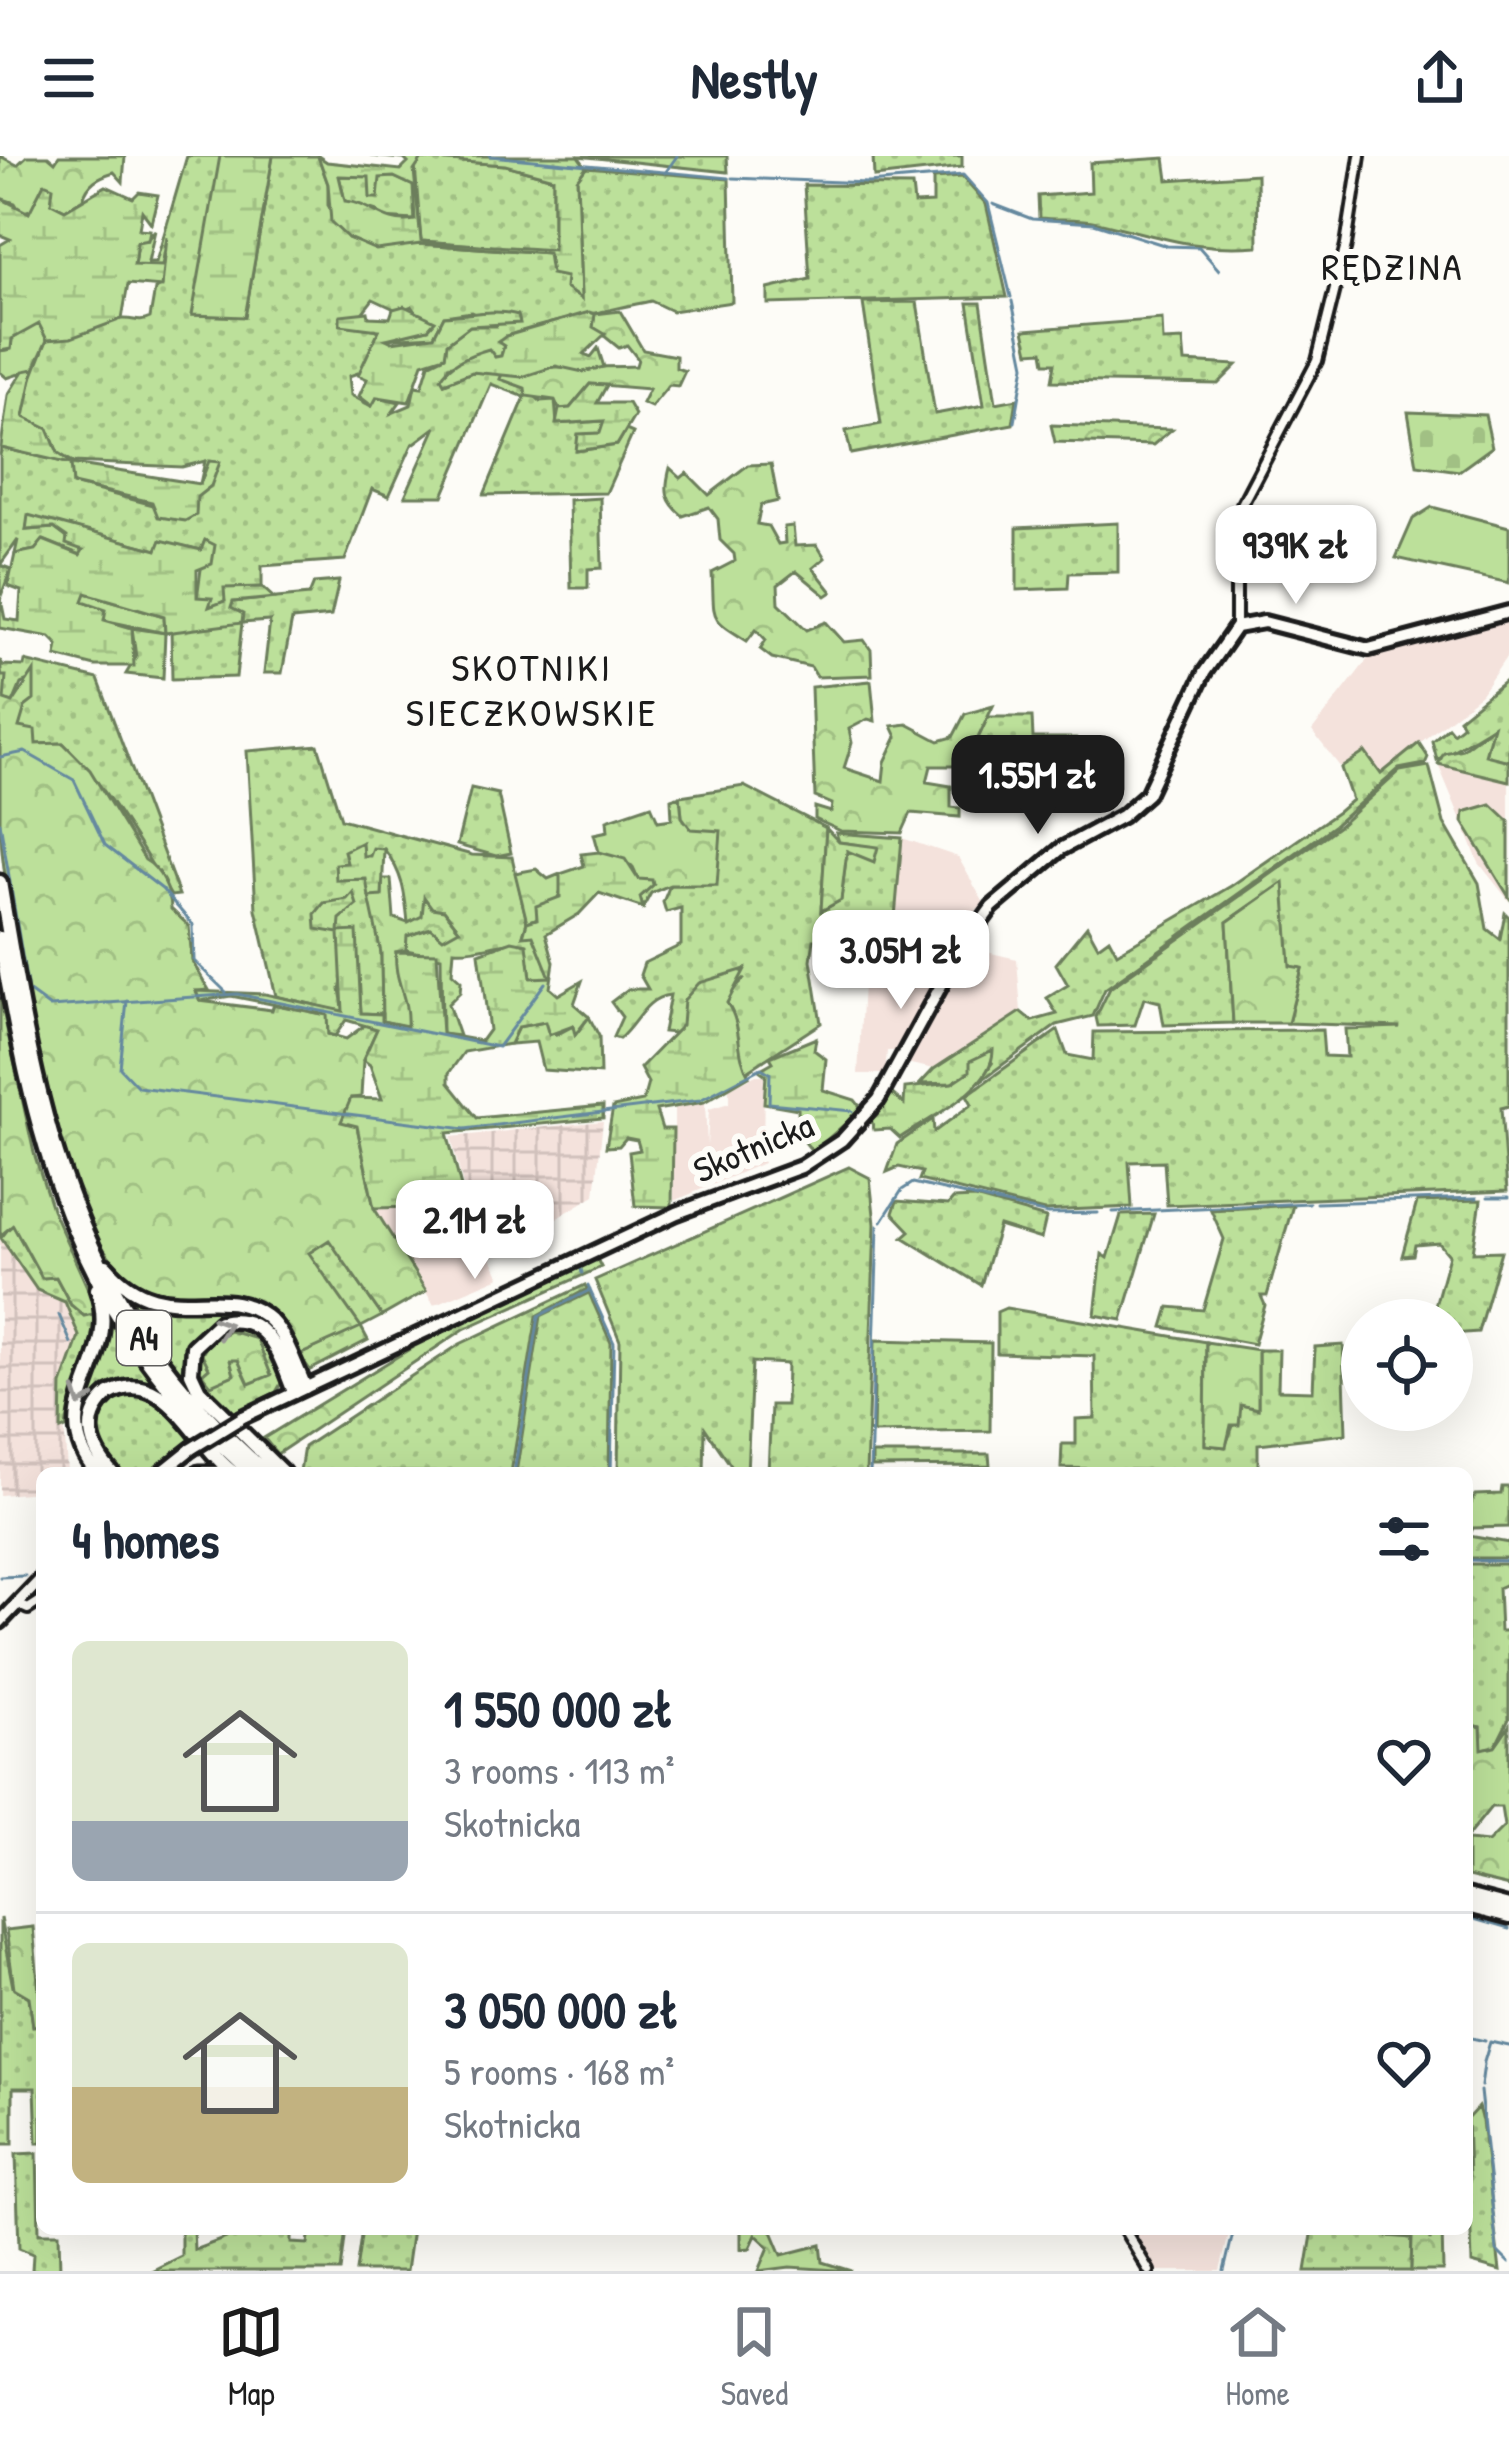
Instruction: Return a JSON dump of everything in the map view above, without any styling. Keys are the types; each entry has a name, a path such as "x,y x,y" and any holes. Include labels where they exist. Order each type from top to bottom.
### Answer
{"highway":[{"name":"A4","path":"0,882 40,1107 89,1245 160,1360 209,1418 261,1467"},
{"name":"A4","path":"0,938 37,1131 87,1260 160,1376 246,1467"},
{"path":"89,1245 116,1277 150,1299 236,1303 263,1315 280,1333 300,1390"},
{"path":"87,1260 101,1300 104,1334 78,1405 75,1430 80,1450 93,1467"},
{"path":"277,1467 195,1385 190,1366 197,1340 231,1320 260,1328 300,1390"},
{"path":"108,1467 93,1447 91,1421 104,1398 131,1386 162,1396 226,1467"},
{"path":"1473,1898 1509,1907"},
{"path":"1473,1907 1509,1916"}],"main road":[{"path":"1238,621 1369,650 1509,612"},
{"name":"Skotnicka","path":"169,1467 243,1417 706,1200 801,1168 842,1140 879,1099 961,949 992,907 1060,849 1122,816 1147,794 1204,673 1238,621"},
{"path":"0,1622 36,1585"}],"street":[{"path":"1238,621 1242,504 1317,362 1360,156"},
{"path":"16,1603 28,1609 36,1604"},
{"path":"1128,2235 1149,2271"}],"shaded area":[{"path":"1509,616 1509,653 1481,694 1381,774 1364,753 1341,768 1312,731 1371,655"},
{"path":"1438,764 1509,781 1509,901 1479,863"},
{"path":"902,838 958,857 984,903 962,923 955,921 939,942 893,940"},
{"path":"954,947 898,1051 887,1051 885,1074 858,1074 865,948"},
{"path":"967,951 1017,959 1021,1012 934,1069 906,1063"},
{"path":"764,1075 763,1163 674,1201 674,1107 705,1102 707,1146 709,1109 729,1103 729,1089"},
{"path":"603,1121 595,1195 539,1229 522,1203 468,1205 451,1137"},
{"path":"470,1207 474,1219 493,1222 501,1240 491,1258 500,1277 434,1305 374,1208"},
{"path":"0,1236 37,1290 65,1302 79,1336 62,1384 67,1467 36,1467 36,1492 0,1495"},
{"path":"1134,2235 1229,2235 1220,2271 1154,2271"}],"green space":[{"path":"0,156 17,165 27,156 48,156 55,162 59,156 125,156 123,182 114,172 94,181 83,199 65,210 51,203 21,213 15,203 0,198"},
{"path":"187,156 220,156 221,168 193,315 245,316 273,156 318,156 328,184 328,205 348,238 372,247 421,244 549,253 581,298 577,178 586,167 729,179 732,302 672,311 651,301 542,325 506,336 501,356 448,366 445,383 472,372 502,374 501,379 526,388 540,401 555,400 557,424 604,421 600,433 578,435 577,451 617,445 626,430 633,433 606,493 484,495 525,397 491,384 443,496 405,496 436,427 412,445 389,496 372,489 345,560 262,566 262,587 245,588 211,609 197,598 205,540 201,550 161,541 157,550 29,516 26,530 54,528 83,550 81,555 44,540 35,550 15,554 18,540 0,565 2,448 72,464 73,484 157,506 197,497 205,461 182,467 73,462 58,453 48,429 23,417 23,401 47,340 115,320 150,318 155,289 162,286 162,267 134,266 137,241 147,240 155,230 148,262 156,262","holes":["373,299 399,311 412,306 428,329 384,339 434,336 444,316 471,312 497,326 469,326 447,343 445,356 429,364 422,387 415,386 411,405 392,413 400,402 377,397 371,406 351,395 349,376 361,372 379,330 352,326"]},
{"path":"220,156 273,156 245,317 192,315"},
{"path":"318,156 327,162 401,170 408,163 404,159 370,156 578,156 586,167 577,179 581,299 565,288 566,277 551,274 548,253 421,244 376,250 348,238 331,222 328,184","holes":["422,159 505,165 553,178 553,250 421,241 414,171","339,176 369,177 370,198 378,198 380,178 394,177 413,186 415,220 394,220 345,201"]},
{"path":"578,156 727,156 728,172"},
{"path":"873,156 962,156 962,167 874,177"},
{"path":"1165,158 1168,180 1257,174 1258,246 1194,244 1090,221 1039,218 1038,196 1091,192 1090,163"},
{"path":"422,159 505,165 553,178 553,251 421,241 415,165"},
{"path":"339,176 394,177 414,186 415,220 381,218 377,211 345,201"},
{"path":"962,177 986,204 1007,297 768,304 768,289 810,279 804,185 912,186 914,204 933,203 933,179"},
{"path":"44,183 53,187 51,203 65,210 106,186 133,198 139,192 158,195 151,223 142,211 139,229 150,230 148,240 137,242 134,265 162,266 167,237 162,287 128,284 122,319 71,338 47,340 39,324 12,339 11,349 0,351 0,245 10,239 0,235 0,198 29,213"},
{"path":"917,302 935,414 984,405 968,303 981,303 996,403 1017,399 1013,424 851,454 846,431 881,424 863,303"},
{"path":"404,306 435,321 428,329 386,339 392,342 434,336 444,316 499,312 518,315 520,323 470,326 447,343 445,356 423,363 409,402 377,397 372,406 359,396 367,379 358,375 379,330 340,325 340,315 368,312 369,317 390,318 393,309"},
{"path":"620,311 643,350 676,356 676,368 685,371 678,386 669,385 651,407 642,403 649,389 590,384 570,408 559,409 555,400 526,396 525,388 500,379 502,374 552,367 636,366 638,359 627,345 619,348 593,327 595,314"},
{"path":"595,314 593,327 605,334 584,354 591,357 598,348 604,367 583,372 556,366 522,377 472,372 444,383 441,378 455,363 475,353 489,349 495,357 501,356 504,346 498,342 506,336"},
{"path":"1162,319 1163,341 1183,340 1185,362 1237,365 1218,384 1052,381 1055,363 1045,363 1043,351 1029,352 1024,330"},
{"path":"39,323 47,340 34,369 7,378 0,372 0,351 11,349 12,339"},
{"path":"34,369 24,417 48,429 58,453 73,464 200,484 209,461 220,462 211,486 197,497 196,515 185,521 158,517 152,502 73,484 71,464 2,448 0,454 8,395 23,371"},
{"path":"590,384 607,385 597,403 628,403 635,415 617,445 576,451 578,434 600,433 604,421 556,424 559,409 570,408"},
{"path":"1408,412 1485,415 1492,447 1459,471 1417,465"},
{"path":"1051,425 1172,429 1153,445 1055,442"},
{"path":"771,464 778,501 761,505 757,524 768,526 778,544 785,543 784,527 793,526 795,546 817,545 825,558 813,568 832,592 826,596 796,571 778,585 779,603 807,630 826,622 844,642 864,640 871,650 872,675 817,677 811,667 772,658 760,649 766,640 756,629 747,641 716,616 712,573 735,561 734,554 720,540 718,519 709,507 683,516 669,500 670,468 681,478 687,473 709,495 748,465"},
{"path":"600,498 602,568 588,569 588,588 571,588 569,500"},
{"path":"1432,507 1509,527 1509,583 1396,558 1413,519"},
{"path":"28,515 157,550 161,540 201,550 205,540 215,545 212,564 197,570 197,597 212,598 209,607 225,601 224,588 262,587 274,598 233,602 231,608 243,614 242,623 165,633 164,616 86,593 83,601 106,609 104,620 132,628 134,666 95,666 56,656 58,645 50,637 0,628 0,595 5,619 19,621 21,591 8,586 15,554 35,550 43,540 80,555 83,550 66,544 67,537 54,528 26,530"},
{"path":"1118,523 1118,572 1069,573 1068,588 1017,590 1017,528"},
{"path":"0,565 11,569 0,595"},
{"path":"339,581 331,616 292,620 282,673 264,673 270,621 242,623 236,677 172,679 171,628 231,607 233,602 309,595 314,583"},
{"path":"86,593 164,616 165,633 103,620 82,600"},
{"path":"132,628 165,633 163,678 126,674 136,657"},
{"path":"0,660 3,665 24,666 25,661 98,679 179,895 171,896 108,797 63,743 35,744 19,727 28,681 21,684 13,703 4,701"},
{"path":"34,671 34,700 25,707 19,727 35,730 36,744 63,743 90,770 145,860 160,875 171,909 189,926 192,961 209,990 196,991 200,1001 272,1010 274,1004 328,1015 328,1034 346,1039 365,1025 377,1029 363,1060 361,1097 351,1098 374,1208 426,1291 382,1316 329,1240 309,1253 361,1327 299,1355 277,1324 255,1307 234,1299 168,1295 145,1288 121,1270 96,1235 74,1186 54,1128 24,997 0,832 0,676 6,676 4,700 13,703"},
{"path":"1509,678 1509,761 1485,756 1492,727 1437,760 1432,741 1448,727 1453,733 1463,725 1459,718"},
{"path":"871,681 875,721 868,719 849,729 852,743 844,768 883,781 885,762 897,737 892,726 907,724 939,741 953,737 965,714 993,706 971,753 960,754 960,766 931,766 927,782 951,786 951,807 960,808 960,817 911,813 902,833 841,831 815,819 815,807 831,812 832,804 815,797 811,687"},
{"path":"988,717 1032,717 1033,738 1074,738 1061,751 971,753"},
{"path":"1493,726 1485,755 1509,761 1509,781 1438,764 1444,753 1462,749"},
{"path":"1419,743 1428,757 1425,764 1399,769 1335,825 1105,989 1093,1016 1057,1025 979,1082 993,1062 952,1083 920,1084 934,1069 1021,1012 1032,1021 1057,1014 1047,998 1068,985 1056,964 1087,926 1098,946 1109,938 1117,953 1231,886 1338,812 1352,800 1341,768 1365,752 1381,774"},
{"path":"318,745 341,819 472,855 512,857 527,922 523,935 533,934 550,976 543,981 531,978 526,944 454,950 452,973 461,981 460,992 448,1004 459,1036 442,1034 441,957 406,950 406,936 431,928 459,929 444,910 408,923 395,866 384,849 363,857 361,844 337,880 367,879 381,953 382,1014 361,1013 356,931 340,989 344,1012 276,996 256,909 247,751"},
{"path":"1429,766 1444,823 1479,883 1487,929 1500,939 1505,913 1509,917 1509,1106 1501,1108 1507,1191 1167,1205 1164,1161 1129,1162 1132,1207 1044,1211 919,1180 922,1172 899,1167 887,1172 897,1144 933,1119 934,1132 972,1104 967,1095 1058,1030 1067,1055 1093,1060 1094,1032 1322,1030 1324,1056 1347,1057 1345,1029 1400,1027 1288,1023 1302,969 1290,967 1283,883 1227,922 1233,1023 1164,1025 1160,1002 1144,998 1135,1025 1098,1026 1096,1017 1110,988 1339,826 1400,771"},
{"path":"744,786 826,828 821,911 841,900 847,850 878,848 839,842 836,833 902,838 893,940 814,940 811,960 821,1023 746,1072 727,1004 728,995 745,978 674,1033 663,1032 670,995 647,1006 619,1039 613,1037 622,1017 611,1002 628,989 648,989 640,975 644,963 681,945 681,908 666,912 663,902 670,885 716,885 682,817 680,796"},
{"path":"471,788 498,794 511,853 496,856 457,845"},
{"path":"680,796 682,817 691,829 721,831 717,885 670,885 651,893 643,908 640,897 653,885 638,879 632,866 599,852 594,834 608,831 607,820 651,805 658,821 672,819 671,799"},
{"path":"1491,804 1509,821 1509,897 1463,822 1464,812"},
{"path":"826,828 839,842 878,847 874,862 847,851 841,900 821,911"},
{"path":"362,842 363,856 370,856 373,848 384,849 382,896 369,897 366,879 336,880 335,864 347,863 344,851"},
{"path":"599,852 625,859 638,879 652,880 653,885 640,897 643,908 599,893 579,914 546,934 554,962 550,988 558,995 582,981 574,1004 589,1017 575,1035 573,1026 549,1035 545,1022 518,1027 510,1044 464,1052 449,1073 449,1083 477,1118 603,1106 603,1118 447,1133 466,1206 374,1208 357,1126 341,1122 351,1098 382,1099 370,1065 363,1060 377,1029 346,1020 335,1036 328,1034 327,1015 231,996 200,1001 196,991 265,994 343,1011 339,933 316,929 315,914 324,903 347,899 353,892 357,905 340,919 339,932 357,931 361,1013 382,1014 382,1021 407,1026 396,952 437,953 442,1034 481,1041 489,1030 479,953 512,941 527,944 531,978 550,977 533,935 523,936 527,922 537,919 536,906 560,897 560,874 584,866 581,854"},
{"path":"536,869 548,879 560,874 561,890 549,910 527,922 515,873"},
{"path":"382,879 391,879 394,918 408,923 422,916 424,897 432,908 444,910 459,929 443,938 431,928 407,936 406,950 396,952 409,998 408,1027 382,1021 381,953 369,897 382,895"},
{"path":"1284,882 1290,966 1302,968 1288,1023 1233,1023 1227,922"},
{"path":"745,969 727,1003 749,1076 704,1102 656,1110 662,1129 673,1129 672,1207 635,1206 629,1152 640,1150 637,1140 626,1138 619,1146 606,1147 613,1107 643,1101 648,1083 640,1068 682,1025 684,1000 699,983"},
{"path":"0,997 34,1153 52,1209 93,1300 93,1314 84,1316 71,1305 56,1277 42,1278 13,1225 0,1236"},
{"path":"589,1017 599,1036 600,1074 543,1070 536,1042 510,1044 518,1027 545,1022 556,1035 573,1026 576,1034"},
{"path":"816,1038 814,1050 826,1059 823,1090 855,1100 862,1109 813,1152 799,1135 798,1109 764,1103 766,1075 759,1070 773,1062 770,1057"},
{"path":"993,1050 983,1077 942,1112 900,1138 890,1129 874,1130 871,1119 890,1092 904,1104 905,1088 952,1083 970,1071 970,1061"},
{"path":"849,1167 870,1178 875,1224 866,1467 768,1467 771,1405 786,1405 787,1364 752,1362 747,1467 732,1467 705,1428 704,1467 618,1467 620,1341 595,1280"},
{"path":"975,1198 1046,1218 1041,1239 999,1226 981,1285 903,1237 910,1231 893,1213 897,1201 948,1205 953,1199"},
{"path":"1481,1200 1473,1252 1501,1251 1478,1332 1473,1332 1473,1299 1437,1299 1449,1255 1439,1243 1415,1245 1413,1255 1402,1256 1417,1202"},
{"path":"1293,1205 1267,1296 1261,1296 1265,1305 1254,1344 1163,1327 1169,1307 1203,1310 1224,1239 1211,1210"},
{"path":"1154,1214 1122,1320 1095,1315 1102,1254 1108,1258 1121,1215"},
{"path":"12,1224 42,1278 56,1277 71,1305 93,1314 93,1300 94,1318 89,1350 66,1428 61,1430 62,1384 79,1336 65,1302 37,1290 1,1238"},
{"path":"329,1239 382,1316 361,1327 368,1340 310,1370 299,1355 360,1327 308,1253"},
{"path":"596,1257 601,1267 464,1329 277,1454 264,1438 413,1347"},
{"path":"116,1284 162,1307 249,1310 271,1326 293,1367 268,1331 220,1318 205,1327 194,1338 186,1370 218,1420 154,1342"},
{"path":"585,1285 587,1289 537,1316 512,1467 301,1467 304,1447 460,1344"},
{"path":"589,1293 611,1343 609,1467 517,1467 541,1316"},
{"path":"106,1305 182,1411 169,1398 123,1385 87,1424 87,1444 104,1467 98,1467 77,1431"},
{"path":"1006,1308 1206,1342 1205,1444 1225,1447 1241,1405 1258,1408 1258,1350 1279,1350 1278,1390 1313,1391 1315,1347 1341,1345 1341,1431 1346,1434 1258,1444 1258,1467 1061,1467 1062,1444 1076,1444 1076,1419 1095,1418 1094,1356 997,1353 997,1312"},
{"path":"236,1324 261,1338 283,1380 276,1392 228,1416 200,1376 197,1351 215,1331"},
{"path":"230,1331 257,1339 271,1375 249,1384 238,1360 230,1360 234,1375 211,1385 202,1374 209,1368 202,1354 209,1342"},
{"path":"875,1340 991,1343 990,1431 873,1433"},
{"path":"1206,1342 1258,1350 1258,1409 1241,1405 1239,1425 1231,1425 1226,1447 1205,1445"},
{"path":"141,1390 164,1402 194,1439 159,1467 112,1467 94,1441 101,1411 119,1397"},
{"path":"872,1454 989,1454 990,1466 872,1467"},
{"path":"1502,1487 1509,1487 1509,1527 1473,1528 1476,1495 1501,1494"},
{"path":"1473,1537 1509,1543 1509,1558 1473,1558"},
{"path":"1473,1564 1509,1564 1509,1583 1498,1588 1500,1631 1509,1631 1509,1719 1495,1747 1481,1749 1481,1727 1473,1725"},
{"path":"1473,1725 1481,1727 1482,1749 1495,1746 1509,1726 1509,1887 1473,1878 1473,1841 1488,1842 1504,1826 1501,1807 1491,1807 1473,1830"},
{"path":"0,1918 13,1987 29,1997 36,2025 36,2116 35,2088 13,2088 13,2144 0,2144"},
{"path":"33,1927 36,2026 29,1997 14,1988 6,1930"},
{"path":"1478,2107 1482,2121 1500,2271 1472,2263 1473,2112"},
{"path":"36,2153 36,2235 59,2235 60,2271 32,2271 33,2254 19,2248 16,2154"},
{"path":"181,2235 193,2235 194,2250 234,2235 291,2235 291,2243 308,2244 309,2235 345,2235 341,2271 151,2271 181,2256"},
{"path":"361,2235 411,2235 406,2271 356,2271"},
{"path":"741,2235 756,2235 750,2248 741,2249"},
{"path":"756,2235 774,2235 782,2255 821,2245 823,2262 852,2271 790,2267 759,2271 769,2247"},
{"path":"1312,2235 1412,2237 1411,2271 1306,2271"},
{"path":"1429,2235 1430,2241 1431,2235 1442,2235 1443,2271 1411,2271 1412,2238 1387,2236"}],"waterway":[{"path":"490,156 729,178"},
{"path":"665,173 677,156"},
{"path":"733,178 868,183 963,175 988,203 1011,297"},
{"path":"993,204 1032,219 1094,223 1167,246 1199,247 1219,270"},
{"path":"1012,301 1025,365 1015,422"},
{"path":"0,757 25,752 74,780 105,845 162,889 193,925 194,961 226,992"},
{"path":"0,822 28,991 50,1007 237,994 498,1047 545,983"},
{"path":"127,1001 120,1068 138,1087 465,1129 700,1100 761,1068 770,1073 769,1103 852,1111"},
{"path":"882,1221 902,1190 913,1183 1048,1214 1098,1213"},
{"path":"1488,1197 1509,1197"},
{"path":"1316,1203 1477,1198"},
{"path":"1113,1212 1309,1203"},
{"path":"870,1467 878,1226"},
{"path":"581,1269 582,1273"},
{"path":"588,1286 614,1343 611,1467"},
{"path":"515,1467 539,1316 590,1290"},
{"path":"59,1315 71,1343"},
{"path":"1473,1560 1509,1561"},
{"path":"0,1577 25,1576"},
{"path":"1473,1919 1509,1929"},
{"path":"1473,2038 1485,2041"},
{"path":"1484,2062 1490,2042 1509,2046"},
{"path":"1481,2086 1484,2064"},
{"path":"1480,2091 1497,2251 1509,2263"},
{"path":"1224,2271 1233,2235"}],"district":[{"name":"RĘDZINA","path":"1393,266"},
{"name":"SKOTNIKI SIECZKOWSKIE","path":"532,690"}]}
